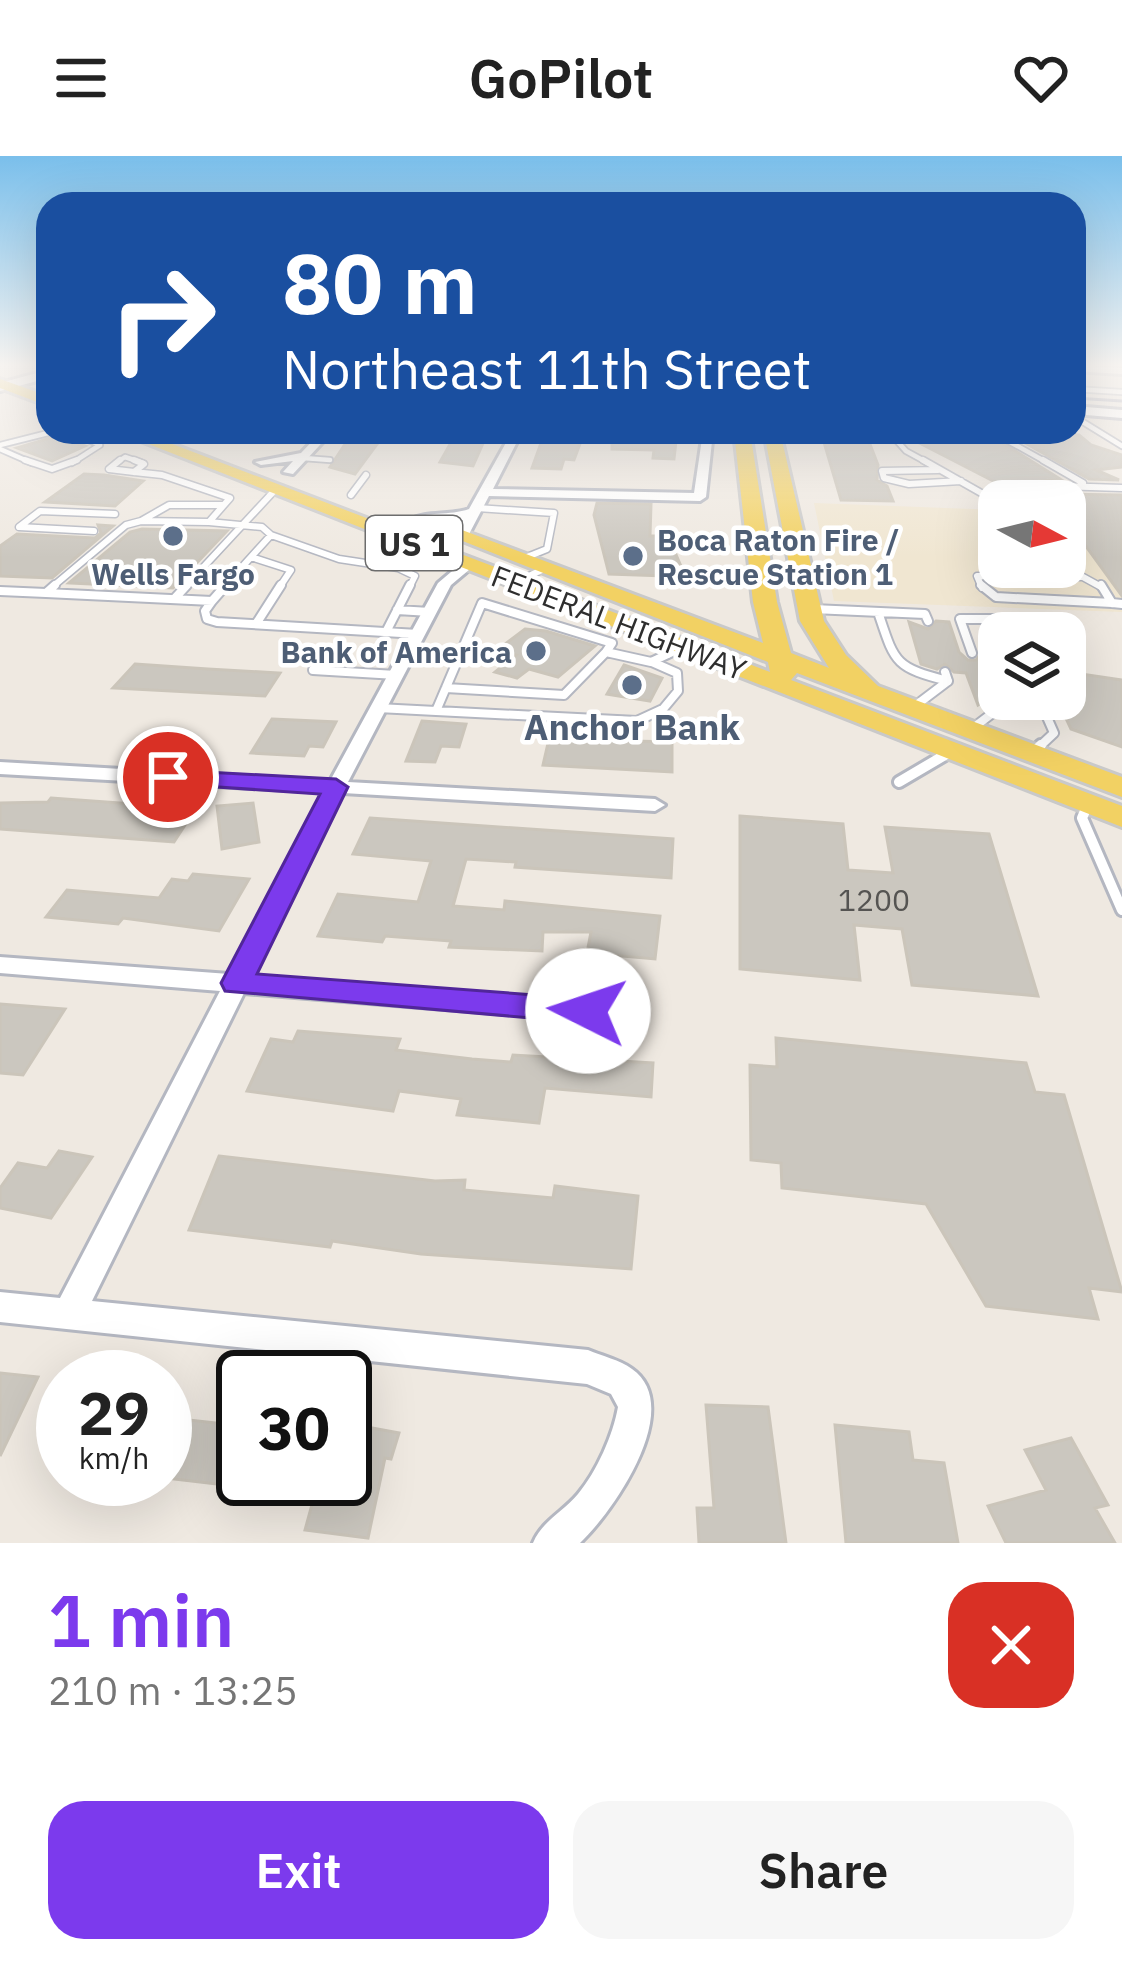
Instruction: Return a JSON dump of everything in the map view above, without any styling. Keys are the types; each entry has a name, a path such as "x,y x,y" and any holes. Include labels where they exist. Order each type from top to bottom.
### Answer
{"main road":[{"name":"FEDERAL HIGHWAY","path":"157,444 218,468 293,469"},
{"name":"FEDERAL HIGHWAY","path":"211,444 293,469 469,564 546,568 677,619"},
{"path":"744,444 765,602 778,659 796,692 821,685 867,693"},
{"path":"774,444 811,615 836,660 867,693"},
{"path":"293,469 346,494"},
{"name":"US 1","path":"346,494 373,504"},
{"name":"FEDERAL HIGHWAY","path":"394,512 460,536 519,570 694,652 796,692 910,723"},
{"path":"677,619 735,620 765,602"},
{"path":"694,652 778,659 800,646 811,615"},
{"name":"US 1","path":"677,619 867,693 910,723 1122,817"},
{"name":"US 1","path":"960,742 1032,754 1122,788"}],"street":[{"path":"293,469 316,444"},
{"path":"460,536 512,444"},
{"path":"486,492 700,496 706,444"},
{"path":"416,520 457,518 476,510"},
{"path":"69,1314 378,708 445,584 469,564"},
{"path":"0,768 655,806"},
{"path":"0,965 632,1015"},
{"path":"0,1306 588,1367 623,1382 636,1404 631,1433 592,1506 552,1543"}],"lane":[{"path":"1097,429 1122,446"},
{"path":"0,447 36,437"},
{"path":"0,447 51,473 64,470 98,444"},
{"path":"900,444 992,495 1089,486 1122,488"},
{"path":"1014,444 1089,486"},
{"path":"134,472 144,464 125,457 110,469 134,472 162,475 230,498 209,522"},
{"path":"175,598 293,469 330,460"},
{"path":"941,470 882,471 884,478 898,483 961,481"},
{"path":"346,494 367,475"},
{"path":"46,593 126,525 167,503 223,506"},
{"path":"476,510 554,513 547,549 519,570"},
{"path":"94,531 19,527 40,511 115,514"},
{"path":"141,520 262,526 271,535 339,559 398,568 415,576 386,632"},
{"path":"271,535 212,601 205,611 207,619 386,632 424,623"},
{"path":"758,548 795,542"},
{"path":"250,557 291,570 256,624"},
{"path":"977,576 1084,577 1099,583 1117,603 996,597 983,591 977,576"},
{"path":"0,591 212,601"},
{"path":"436,711 482,602 612,644 564,695 446,688"},
{"path":"397,610 424,623"},
{"path":"878,612 894,659 917,673 946,676 910,723"},
{"path":"811,615 925,614 928,621"},
{"path":"972,653 960,619 978,619"},
{"path":"378,708 637,721 673,706 679,688 676,672 668,664 606,652"},
{"path":"651,662 694,652"},
{"path":"313,670 396,675"},
{"path":"899,782 985,720"},
{"path":"1032,754 1054,733 1049,720"},
{"path":"1088,804 1082,818 1117,887 1122,910"}],"shaded area":[{"path":"814,503 978,509 978,588 1086,588 1086,514 1122,515 1122,612 834,601"}],"building":[{"path":"1086,441 1122,455 1122,467 1096,470 1119,480 1089,479 1027,444"},
{"path":"36,442 85,446 52,461 17,448"},
{"path":"345,444 377,444 355,474 330,467"},
{"path":"450,444 483,444 473,466 440,462"},
{"path":"541,444 580,444 574,460 564,459 561,469 532,468"},
{"path":"612,444 676,444 674,459 653,458 654,450 612,449"},
{"path":"825,444 870,444 878,465 877,480 887,486 893,501 841,500"},
{"path":"921,444 1004,444 1060,479 991,480"},
{"path":"84,474 143,481 115,506 45,502"},
{"path":"1086,494 1122,495 1122,596 1086,546"},
{"path":"597,503 651,504 650,536 668,536 680,564 670,565 673,573 609,574 594,515"},
{"path":"98,525 113,526 52,578 0,576 0,546 17,534 95,538 101,533"},
{"path":"227,531 173,588 69,583 130,532"},
{"path":"936,621 949,622 959,652 968,660 978,657 978,705 966,673 954,672 945,664 937,669 921,664 909,622 928,629"},
{"path":"525,629 595,646 558,677 529,669 517,678 495,672 516,655 497,650"},
{"path":"135,664 280,673 265,696 113,688"},
{"path":"624,665 662,678 650,701 607,694"},
{"path":"1086,675 1122,680 1122,747 1071,729 1067,720 1086,720"},
{"path":"272,719 336,722 323,747 309,746 304,756 251,753"},
{"path":"422,721 466,724 459,747 441,746 435,762 406,761"},
{"path":"549,739 672,742 672,772 543,765"},
{"path":"51,798 198,805 174,842 0,829 0,803 48,802"},
{"path":"253,803 259,842 222,849 217,806"},
{"path":"740,816 843,824 848,870 893,873 885,827 989,834 1038,996 912,985 902,929 854,925 860,980 740,969"},
{"path":"370,818 673,839 671,878 466,859 453,906 504,910 505,901 660,916 655,959 587,953 591,932 543,932 542,951 449,947 451,941 385,936 382,942 318,936 338,894 418,902 431,861 353,854"},
{"path":"193,874 249,879 219,931 123,918 118,924 46,917 67,890 159,898 172,879 188,881"},
{"path":"0,1004 65,1009 23,1075 0,1073"},
{"path":"298,1031 400,1039 396,1050 472,1059 511,1062 513,1055 653,1063 651,1097 545,1088 539,1123 457,1115 461,1099 399,1091 393,1111 247,1091 271,1039 293,1042"},
{"path":"776,1038 1026,1063 1035,1092 1064,1095 1122,1292 1089,1288 1098,1319 986,1306 926,1204 782,1188 781,1163 751,1160 750,1065 777,1067"},
{"path":"59,1151 92,1157 51,1218 0,1208 0,1188 18,1163 47,1168"},
{"path":"219,1156 435,1181 465,1180 464,1190 553,1198 555,1186 638,1196 631,1269 421,1254 332,1241 330,1247 189,1230"},
{"path":"0,1373 36,1377 36,1381 0,1456"},
{"path":"706,1405 768,1407 786,1543 699,1543 697,1508 714,1508"},
{"path":"192,1420 216,1423 216,1484 192,1481"},
{"path":"835,1425 909,1432 913,1460 944,1463 958,1543 846,1543"},
{"path":"372,1428 399,1433 391,1459 385,1458 368,1538 305,1530 312,1506 372,1506"},
{"path":"1071,1438 1108,1505 1095,1508 1115,1543 1006,1543 988,1506 1046,1490 1025,1450"}],"place":[{"name":"Wells Fargo","path":"173,536"},
{"name":"Boca Raton Fire / Rescue Station 1","path":"633,556"},
{"name":"Bank of America","path":"536,651"},
{"name":"Anchor Bank","path":"632,685"}],"route":[{"path":"168,777 336,787 236,983 588,1011"}]}
